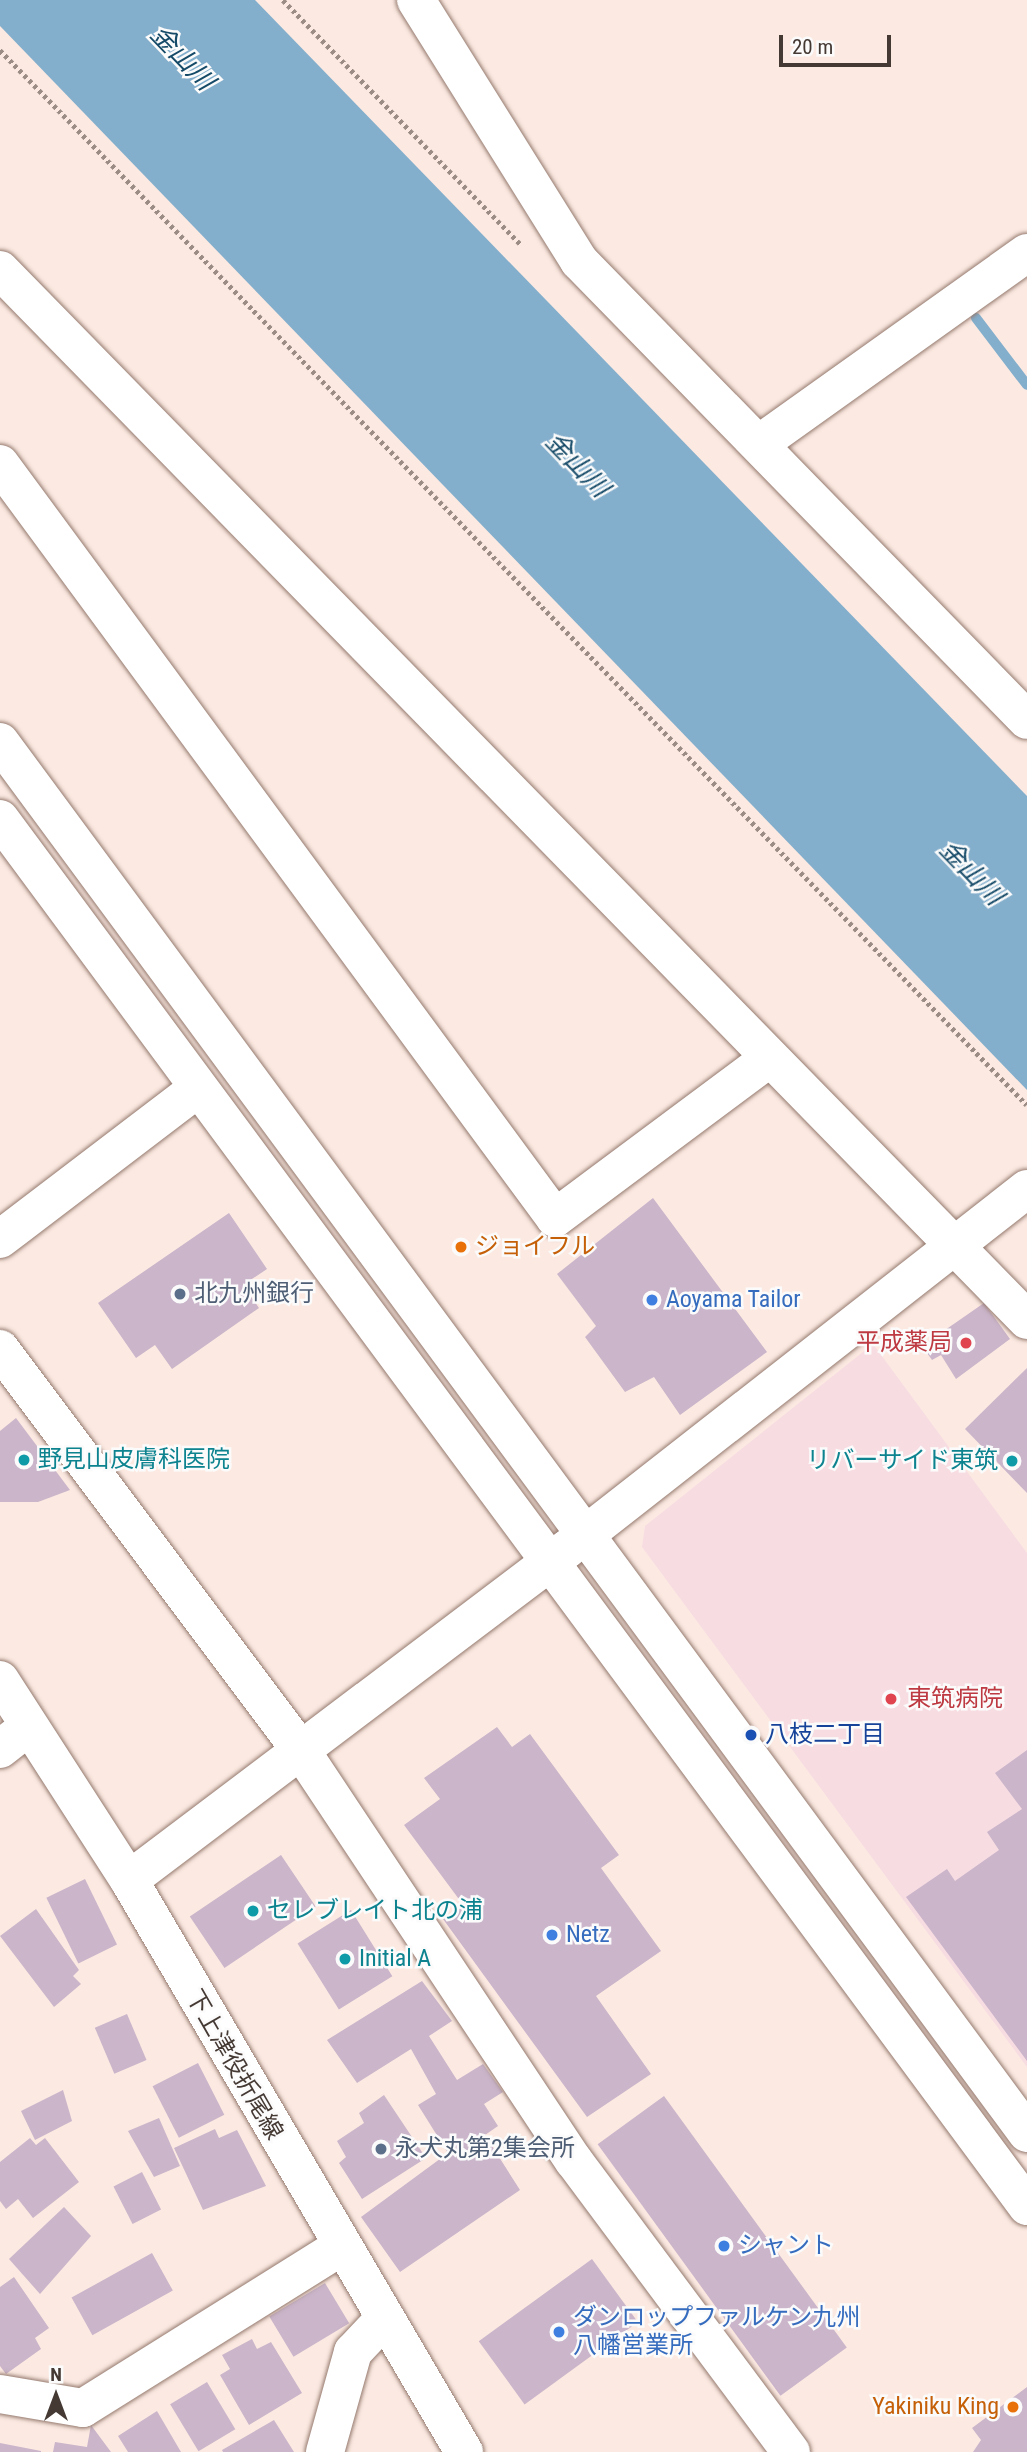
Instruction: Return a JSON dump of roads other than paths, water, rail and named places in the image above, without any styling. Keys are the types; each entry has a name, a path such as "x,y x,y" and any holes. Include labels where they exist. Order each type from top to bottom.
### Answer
{"street":[{"path":"416,0 579,261 1027,720"},
{"path":"759,444 1027,253"},
{"path":"0,270 767,1060 1027,1320"},
{"path":"0,464 555,1218 767,1060"},
{"path":"0,742 1027,2133"},
{"path":"0,819 548,1563 1027,2206"},
{"path":"0,1239 198,1088"},
{"path":"129,1880 302,1752 586,1534 1027,1189"},
{"path":"0,1349 302,1752 574,2161 791,2452"},
{"name":"下上津役折尾線","path":"0,1680 14,1738 129,1880 338,2248 385,2318 464,2452"},
{"path":"0,2394 83,2408 338,2248"},
{"path":"325,2452 352,2353 385,2318"}],"water":[{"name":"金山川","path":"0,0 255,0 1027,796 1027,1090 0,26"}],"waterway":[{"path":"976,318 1027,385"}],"place":[{"name":"ジョイフル","path":"461,1247"},
{"name":"北九州銀行","path":"180,1294"},
{"name":"Aoyama Tailor","path":"652,1300"},
{"name":"平成薬局","path":"966,1343"},
{"name":"野見山皮膚科医院","path":"24,1460"},
{"name":"リバーサイド東筑","path":"1012,1461"},
{"name":"東筑病院","path":"891,1699"},
{"name":"八枝二丁目","path":"751,1735"},
{"name":"セレブレイト北の浦","path":"253,1911"},
{"name":"Netz","path":"552,1935"},
{"name":"Initial A","path":"345,1959"},
{"name":"永犬丸第2集会所","path":"381,2149"},
{"name":"シャント","path":"724,2246"},
{"name":"ダンロップファルケン九州 八幡営業所","path":"559,2332"},
{"name":"Yakiniku King","path":"1013,2407"}]}
